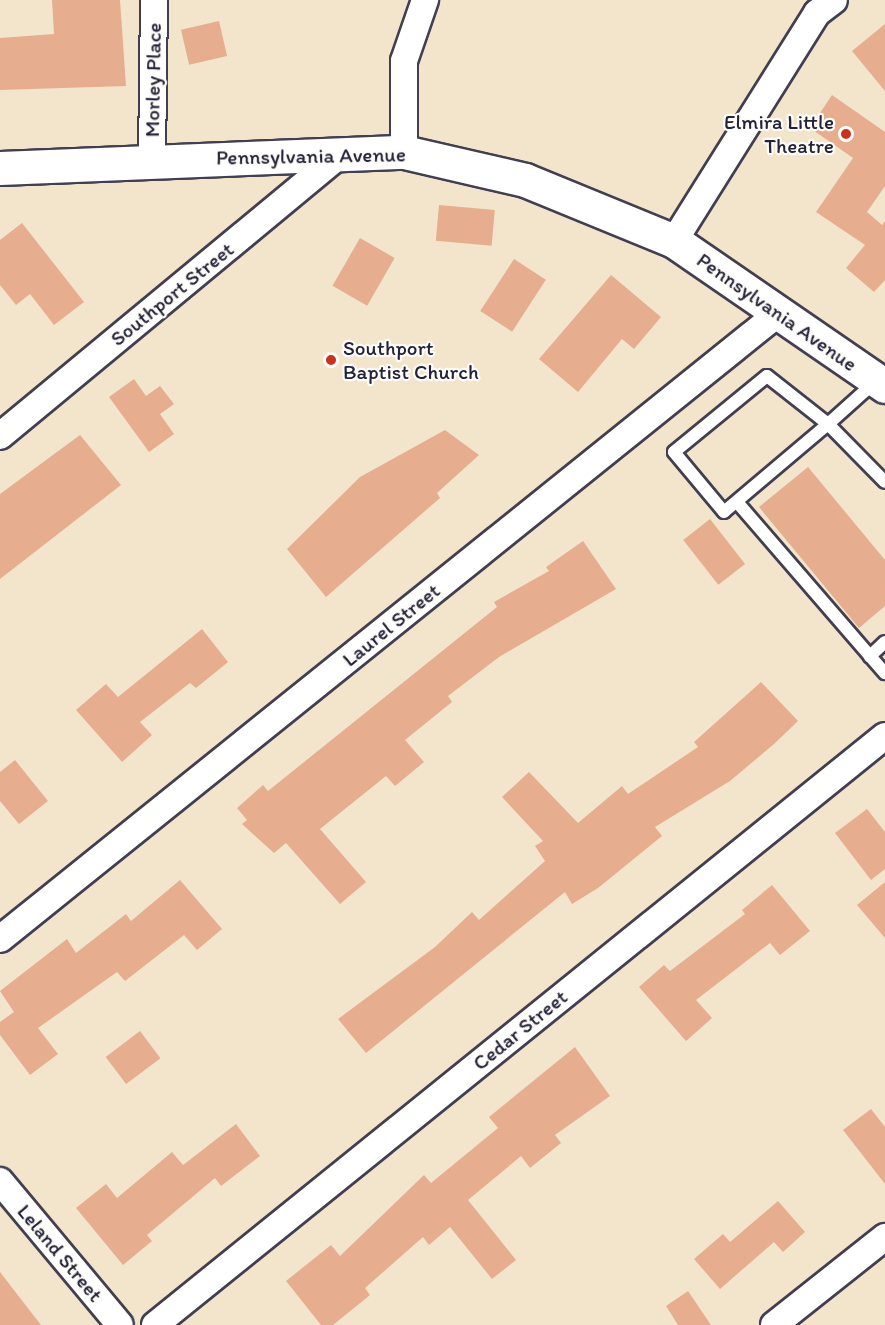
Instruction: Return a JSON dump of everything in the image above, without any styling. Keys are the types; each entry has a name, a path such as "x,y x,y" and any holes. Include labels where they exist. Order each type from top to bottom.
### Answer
{"main road":[{"name":"Pennsylvania Avenue","path":"0,168 344,152 404,152 525,180 674,241 781,311 881,383"}],"street":[{"name":"Morley Place","path":"152,161 154,0"},
{"path":"404,152 404,61 426,0"},
{"path":"674,241 817,13 834,0"},
{"name":"Southport Street","path":"0,436 344,152"},
{"name":"Laurel Street","path":"0,939 781,311"},
{"name":"Cedar Street","path":"155,1325 885,736"},
{"name":"Leland Street","path":"0,1181 120,1325"},
{"path":"774,1325 885,1237"}],"lane":[{"path":"881,383 828,424 724,512 674,452 767,376 828,424 885,482"},
{"path":"737,502 885,673"},
{"path":"870,656 885,642"}],"building":[{"path":"52,0 120,0 126,86 0,90 0,38 54,34"},
{"path":"219,21 227,56 189,65 181,30"},
{"path":"885,24 885,91 852,51"},
{"path":"832,95 885,132 885,186 867,212 882,225 885,221 885,280 874,292 846,268 865,245 816,212 853,158 810,128"},
{"path":"439,205 495,210 492,246 436,241"},
{"path":"22,223 84,302 54,325 30,294 16,305 0,285 0,240"},
{"path":"360,238 395,258 367,306 332,286"},
{"path":"514,259 546,280 512,332 480,311"},
{"path":"611,275 661,317 634,349 622,339 578,392 539,359"},
{"path":"134,379 146,396 160,386 174,404 160,414 174,434 149,452 109,397"},
{"path":"445,430 479,455 437,493 440,498 326,597 287,549 360,477"},
{"path":"80,435 121,485 0,579 0,494"},
{"path":"808,467 885,560 885,606 859,628 759,507"},
{"path":"710,519 745,564 718,585 683,540"},
{"path":"583,541 616,589 499,657 448,696 452,702 405,740 424,762 395,786 386,776 320,829 366,882 340,904 286,843 274,853 242,824 247,820 237,808 263,785 268,791 497,607 494,602 549,571 546,567"},
{"path":"202,629 228,662 196,688 190,683 140,722 152,735 122,762 76,710 106,684 118,697"},
{"path":"761,682 798,721 774,744 730,781 655,827 662,836 598,888 572,904 565,892 366,1053 338,1019 435,947 472,912 479,920 545,861 535,846 543,841 502,797 529,772 578,823 622,786 628,794 698,747 694,742"},
{"path":"15,760 48,801 19,824 0,801 0,772"},
{"path":"867,809 885,832 885,869 871,880 835,833"},
{"path":"180,880 222,929 197,950 184,935 125,981 117,972 38,1028 58,1054 30,1075 0,1035 0,1022 14,1012 0,991 67,939 76,953 126,914 131,921"},
{"path":"885,882 885,938 857,905"},
{"path":"772,885 810,931 780,955 770,943 696,1000 712,1018 686,1041 639,987 664,965 670,971 745,914 742,910"},
{"path":"140,1031 160,1058 126,1084 106,1057"},
{"path":"575,1047 610,1096 555,1135 561,1143 530,1168 521,1156 468,1200 516,1260 492,1279 450,1227 429,1245 423,1237 365,1288 370,1295 333,1325 321,1325 286,1281 331,1245 340,1256 424,1175 431,1183 498,1128 489,1117"},
{"path":"871,1109 885,1127 885,1184 843,1130"},
{"path":"236,1124 260,1156 221,1186 215,1178 147,1235 152,1241 123,1265 76,1208 106,1184 117,1198 172,1152 183,1165"},
{"path":"778,1201 805,1232 783,1252 774,1242 720,1289 694,1259 723,1234 730,1242"},
{"path":"0,1272 41,1325 0,1325"},
{"path":"688,1291 711,1325 678,1325 666,1306"}],"place":[{"name":"Elmira Little Theatre","path":"846,134"},
{"name":"Southport Baptist Church","path":"331,360"}]}
